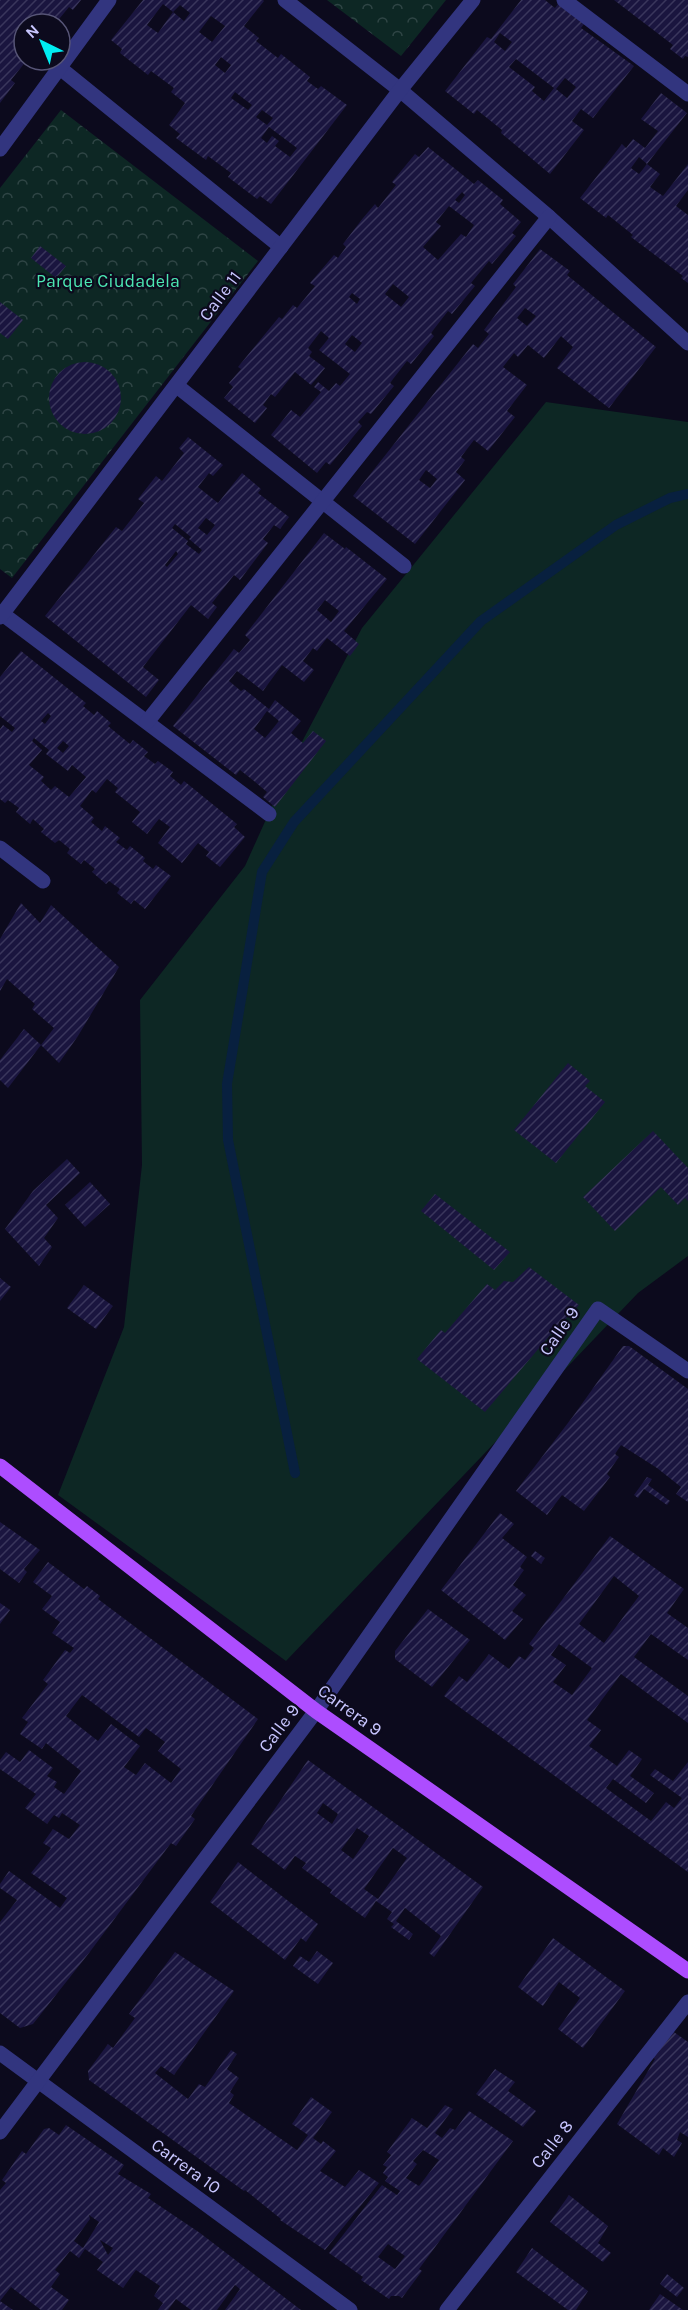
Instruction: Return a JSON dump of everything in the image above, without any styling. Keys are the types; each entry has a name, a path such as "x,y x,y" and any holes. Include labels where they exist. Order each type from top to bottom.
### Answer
{"main road":[{"name":"Carrera 9","path":"0,1466 316,1710 688,1971"}],"street":[{"path":"72,51 109,0"},
{"path":"285,0 400,90 549,217 688,343"},
{"name":"Calle 11","path":"1,614 177,386 400,90 473,0"},
{"path":"564,0 688,94"},
{"path":"0,149 57,72"},
{"path":"65,72 281,247"},
{"path":"147,722 549,217"},
{"path":"177,386 404,566"},
{"path":"1,614 268,814"},
{"path":"0,848 43,881"},
{"name":"Calle 9","path":"0,2132 316,1710 598,1309 688,1371"},
{"name":"Calle 8","path":"447,2310 688,2002"},
{"name":"Carrera 10","path":"0,2053 350,2310"}],"green space":[{"path":"327,0 446,0 401,56"},
{"name":"Parque Ciudadela","path":"61,110 258,261 12,578 0,569 0,188"},
{"path":"546,402 688,422 688,1256 638,1293 286,1661 58,1495 124,1327 142,1165 140,1000 245,866 295,755 362,628"}],"building":[{"path":"0,0 81,0 73,10 69,7 65,12 12,12 12,72 17,72 11,80 15,83 0,103"},
{"path":"143,0 263,0 244,26 259,38 256,41 278,58 281,54 310,77 307,81 318,89 321,86 347,105 271,204 260,196 257,199 228,177 231,173 208,156 206,160 176,138 180,134 169,125 185,103 171,92 174,88 151,71 148,75 120,53 122,49 111,40","holes":["163,4 173,12 158,33 147,25","180,5 190,13 184,21 173,12","211,16 225,26 212,42 199,32","221,57 231,65 225,73 215,65","235,92 252,105 248,110 231,98","262,110 273,118 267,125 256,117","269,127 297,148 290,157 275,146 279,141 272,136 267,143 261,138"]},
{"path":"521,0 545,0 555,8 558,4 584,24 581,28 634,66 593,118 581,109 572,121 584,130 550,174 477,110 474,114 445,91 487,37 491,39","holes":["500,33 512,42 505,51 494,42","516,59 554,88 544,101 532,91 535,87 509,67","565,78 576,87 567,98 556,89"]},
{"path":"614,0 688,0 688,57 685,56 683,59 670,49 673,45"},
{"path":"661,93 687,113 647,164 660,174 650,187 663,196 688,164 688,190 676,206 688,215 688,283 681,278 683,276 631,237 633,235 608,215 606,218 580,198 622,144 626,148 633,139 645,148 658,131 641,119","holes":["639,157 647,164 639,174 631,168"]},
{"path":"428,147 474,184 478,180 503,200 500,204 521,222 512,233 516,236 492,264 489,261 471,283 475,286 452,314 448,311 431,333 434,336 411,364 407,361 390,383 394,386 371,414 367,412 358,422 362,426 330,465 326,462 317,473 271,435 291,410 300,417 321,392 314,387 318,382 329,391 336,383 340,386 350,374 319,350 329,338 321,331 308,348 312,352 309,356 325,368 311,385 295,372 275,397 271,394 263,405 267,408 255,423 224,398 233,387 229,383 241,369 238,367 279,317 282,319 293,305 297,308 315,286 310,283 334,255 338,258 346,247 343,244 375,204 378,208 396,185 392,182 415,154 419,157","holes":["462,192 465,195 459,203 455,200","449,206 474,225 466,237 461,234 438,260 423,247 441,226 436,222","393,284 409,297 401,307 385,294","352,293 360,299 357,304 349,297","352,335 362,343 355,352 345,344"]},
{"path":"40,246 66,266 56,278 31,258"},
{"path":"540,249 570,271 567,275 656,347 609,408 557,368 573,347 561,336 544,358 528,345 518,357 514,353 503,367 527,385 507,411 515,417 488,451 474,440 461,457 465,460 456,472 465,480 415,544 353,496 473,344 478,348 489,334 484,330 516,287 513,284","holes":["525,308 536,316 527,326 517,318","426,470 437,479 430,488 419,480"]},
{"path":"0,302 23,320 8,339 0,333"},
{"path":"85,362 105,368 115,378 121,398 115,418 105,428 85,434 65,428 55,418 49,398 55,378 65,368"},
{"path":"188,437 223,465 213,476 209,473 198,487 218,503 242,473 261,489 258,493 289,517 280,529 274,525 263,539 268,543 240,580 234,575 212,603 217,607 208,619 191,605 143,667 159,680 146,697 45,616 116,527 122,531 144,503 138,499 156,476 162,481 184,453 179,448","holes":["206,518 215,525 207,535 198,528","175,524 191,537 189,539 202,550 199,554 186,544 188,541 172,528","176,551 178,554 167,567 165,565"]},
{"path":"324,533 387,579 344,631 359,644 350,656 327,638 317,651 313,648 303,661 314,670 304,682 282,665 263,691 237,671 229,681 241,691 244,689 269,709 275,700 301,721 291,733 303,743 313,731 326,741 275,807 263,797 267,792 254,781 240,770 236,775 173,726 234,649 239,653 250,640 245,635","holes":["325,600 339,611 331,622 317,610","267,711 279,721 265,738 254,729"]},
{"path":"21,651 86,703 83,706 94,715 97,711 111,723 108,726 130,744 133,740 148,752 144,756 155,764 158,761 173,772 170,776 181,785 184,781 237,824 234,827 245,837 220,867 206,856 209,852 198,843 182,863 158,843 170,827 159,819 147,834 132,822 140,812 115,792 118,788 107,779 96,793 92,790 80,806 94,818 91,822 102,831 105,826 120,838 116,842 127,850 130,846 145,858 143,861 153,869 156,865 171,876 145,909 134,900 131,904 117,893 120,889 109,881 106,884 92,872 95,869 84,860 81,864 67,853 70,849 59,840 55,843 41,832 44,829 33,819 30,824 16,812 19,808 8,800 5,803 0,799 0,729 3,725 12,732 15,728 0,716 0,677","holes":["48,713 51,716 45,724 41,721","34,738 49,750 46,754 68,771 72,765 86,777 69,797 55,786 51,790 41,781 44,777 29,765 42,750 32,741","63,741 69,746 63,753 57,748"]},
{"path":"21,903 40,923 51,905 119,967 78,1036 59,1063 41,1045 54,1028 32,1009 35,1004 7,979 0,991 0,939"},
{"path":"24,1029 41,1045 8,1088 0,1080 0,1060"},
{"path":"568,1063 590,1081 585,1086 605,1102 556,1163 514,1130"},
{"path":"653,1131 688,1168 688,1201 685,1198 678,1205 661,1187 615,1231 583,1197"},
{"path":"67,1159 80,1173 46,1205 58,1218 44,1238 52,1247 39,1266 5,1229 33,1191"},
{"path":"90,1182 110,1204 85,1227 65,1205"},
{"path":"435,1194 510,1252 494,1270 421,1211"},
{"path":"529,1267 579,1305 551,1334 485,1412 417,1359 441,1330 445,1333 487,1284 495,1290 504,1281 513,1282"},
{"path":"0,1278 11,1287 0,1301"},
{"path":"84,1285 113,1306 96,1329 67,1308"},
{"path":"623,1346 629,1346 688,1389 688,1502 676,1494 681,1487 657,1468 621,1445 615,1454 619,1457 607,1474 610,1477 584,1511 562,1495 547,1515 516,1491"},
{"path":"647,1477 652,1479 648,1485 670,1501 667,1505 644,1489 638,1498 634,1495"},
{"path":"500,1513 514,1524 502,1538 527,1557 520,1567 524,1570 513,1585 526,1595 512,1611 523,1619 505,1640 441,1590"},
{"path":"0,1522 40,1550 24,1569 27,1572 19,1583 0,1569"},
{"path":"610,1536 684,1589 667,1613 688,1628 688,1660 651,1634 634,1657 688,1696 688,1723 621,1674 587,1720 601,1730 589,1746 617,1766 629,1750 642,1759 630,1776 654,1793 646,1803 613,1779 606,1788 651,1821 666,1802 674,1808 682,1798 650,1775 655,1769 673,1781 688,1762 688,1872 444,1696 459,1676 467,1682 489,1654 509,1669 519,1656 525,1660 534,1648 529,1644","holes":["614,1576 639,1596 604,1643 579,1624","559,1644 592,1668 572,1695 553,1682 566,1665 551,1655"]},
{"path":"535,1551 545,1558 541,1564 531,1556"},
{"path":"48,1562 84,1589 87,1586 100,1596 98,1599 258,1719 191,1816 195,1819 176,1846 171,1843 33,2024 20,2028 0,2013 0,1922 17,1900 0,1888 0,1884 9,1871 60,1908 67,1898 31,1873 51,1848 43,1843 53,1829 69,1839 80,1825 62,1813 59,1818 54,1815 47,1824 25,1808 36,1794 0,1769 0,1760 6,1752 20,1762 29,1750 53,1768 47,1776 57,1782 54,1787 64,1794 81,1771 46,1743 42,1749 20,1734 28,1722 22,1718 48,1684 43,1680 65,1650 70,1653 74,1648 52,1633 60,1622 42,1609 52,1596 33,1582","holes":["82,1695 139,1737 146,1728 165,1742 158,1751 181,1769 171,1783 145,1763 136,1775 124,1767 140,1746 111,1724 98,1741 66,1716"]},
{"path":"0,1603 10,1610 0,1624"},
{"path":"428,1609 470,1640 432,1687 395,1659 395,1651"},
{"path":"308,1760 483,1887 434,1957 429,1953 441,1936 405,1908 396,1921 413,1934 409,1940 391,1927 394,1924 387,1919 392,1912 376,1901 365,1918 330,1893 332,1890 302,1868 306,1863 295,1856 285,1870 251,1844","holes":["323,1803 338,1814 332,1824 317,1813","357,1828 369,1836 353,1859 341,1850","393,1848 407,1858 378,1899 364,1889"]},
{"path":"238,1862 318,1924 306,1942 301,1938 285,1960 210,1902"},
{"path":"553,1938 625,1991 583,2048 558,2029 580,1998 559,1982 543,2006 518,1987"},
{"path":"317,1951 333,1963 318,1984 293,1966 300,1956 309,1962"},
{"path":"175,1952 234,1991 174,2075 161,2066 155,2073 188,2099 199,2084 205,2087 231,2050 237,2054 227,2069 239,2078 230,2092 234,2095 229,2103 297,2150 308,2135 292,2124 311,2097 332,2112 313,2138 321,2144 323,2141 336,2151 320,2171 345,2187 359,2170 379,2183 325,2250 280,2220 245,2190 89,2080 88,2071 108,2044 113,2048 135,2018 129,2014"},
{"path":"671,2030 688,2042 688,2137 680,2132 677,2140 682,2143 674,2157 663,2148 659,2155 617,2124 655,2059 651,2056"},
{"path":"495,2069 515,2082 508,2091 536,2111 523,2127 476,2094"},
{"path":"445,2105 453,2109 435,2133 442,2138 450,2128 455,2130 469,2111 513,2141 419,2269 422,2271 402,2298 391,2296 389,2299 361,2280 363,2277 329,2253 382,2185 397,2195 400,2191 385,2181 388,2177 383,2173 387,2167 383,2165 391,2155 387,2152 412,2118 427,2128","holes":["423,2150 439,2160 419,2186 406,2178 417,2164 413,2161","388,2244 405,2256 395,2269 378,2257"]},
{"path":"66,2125 124,2165 118,2174 151,2194 148,2198 200,2233 301,2310 225,2310 240,2289 235,2285 217,2310 191,2310 176,2299 168,2310 158,2310 163,2303 154,2296 160,2286 136,2270 123,2288 97,2270 103,2262 85,2249 79,2258 70,2251 55,2270 60,2274 51,2287 69,2300 62,2310 41,2310 11,2287 0,2301 0,2190 6,2183 2,2180 22,2151 26,2154 44,2129 49,2128 59,2135","holes":["89,2215 99,2222 83,2248 74,2241 90,2219","100,2240 113,2248 108,2255"]},
{"path":"569,2195 608,2226 598,2243 611,2253 603,2262 550,2222"},
{"path":"532,2248 588,2291 576,2310 568,2310 516,2272"},
{"path":"667,2274 684,2288 677,2297 660,2284"},
{"path":"660,2294 683,2310 649,2310"},
{"path":"0,2301 13,2310 0,2310"}],"waterway":[{"path":"295,1473 228,1140 227,1084 262,872 294,822 481,621 616,525 670,498 688,494"}]}
